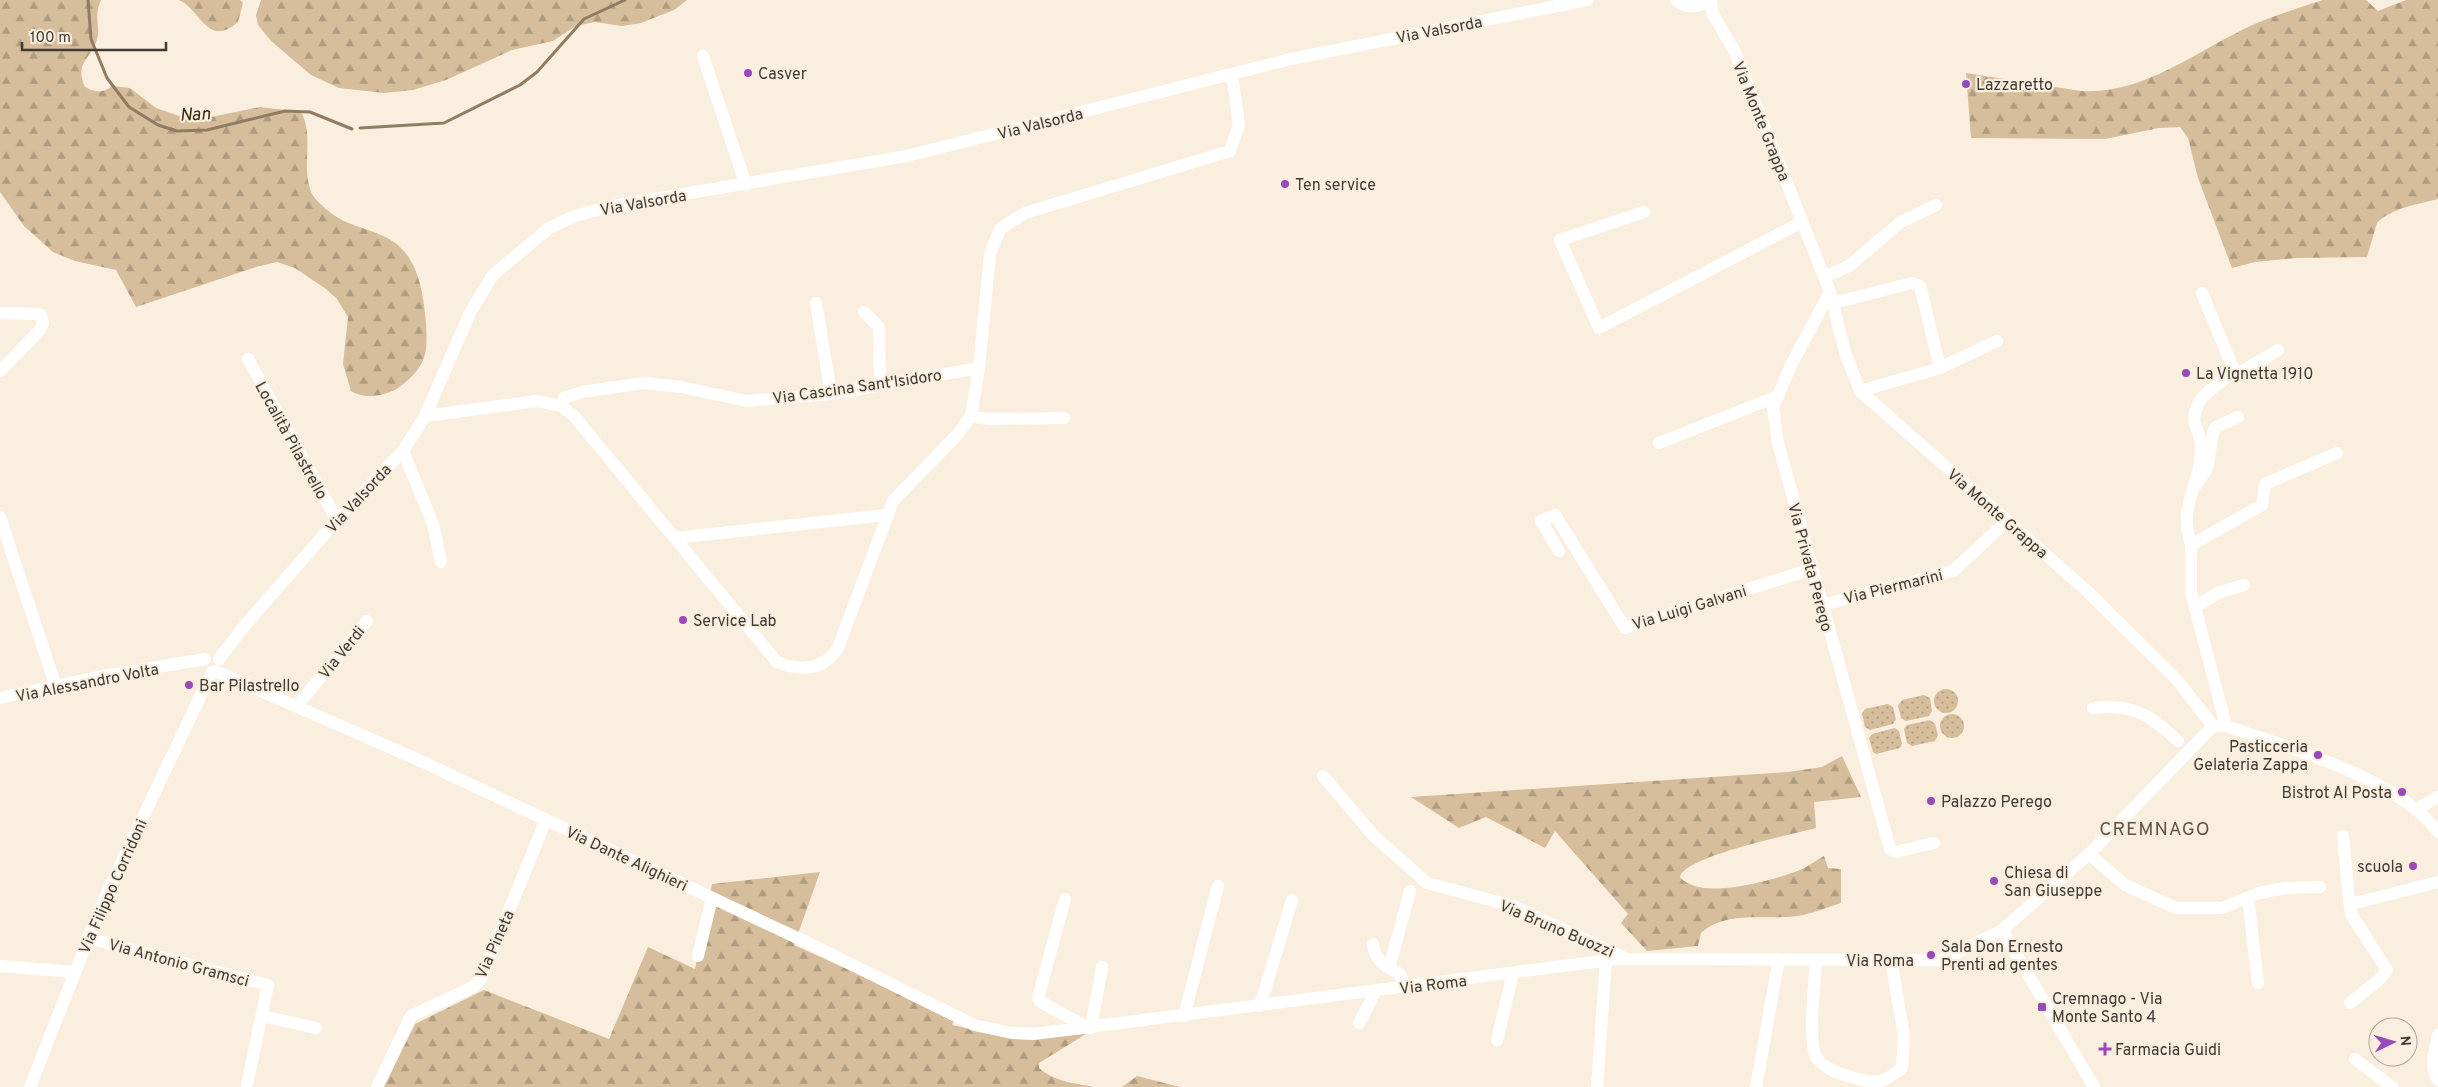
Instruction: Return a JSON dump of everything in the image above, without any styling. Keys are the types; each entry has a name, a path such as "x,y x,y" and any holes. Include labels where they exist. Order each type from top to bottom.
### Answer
{"street":[{"name":"Via Valsorda","path":"212,665 337,520 403,451 425,416 470,313 494,275 548,228 575,216 607,207 746,185 907,156 1291,58 1587,0"},
{"name":"Via Monte Grappa","path":"1676,0 1695,7 1717,22"},
{"path":"1695,7 1710,0"},
{"name":"Via Monte Grappa","path":"1710,0 1713,14 1733,47 1832,298 1845,352 1860,391 2006,522 2087,591 2178,681 2213,726"},
{"path":"703,56 746,185"},
{"path":"425,416 537,401 561,406 574,416 777,662 792,668 812,666 830,661 838,648 886,515 893,501 958,434 971,416 979,368 990,254 1000,229 1025,213 1230,151 1239,125 1232,74"},
{"path":"1824,278 1849,266 1901,222 1936,205"},
{"path":"1644,212 1560,240 1599,328 1802,222"},
{"path":"1832,298 1916,283 1920,286 1940,368"},
{"path":"2202,293 2232,363 2229,376"},
{"name":"Via Privata Perego","path":"1832,298 1791,365 1773,408 1778,443 1890,849 1896,852 1934,843"},
{"path":"816,303 831,394"},
{"path":"864,312 879,327 880,385"},
{"path":"0,313 38,314 41,315 43,323 40,330 0,371"},
{"path":"1860,391 1940,368 1997,341"},
{"path":"2226,726 2191,592 2191,545 2186,528 2186,519 2201,448 2200,437 2193,422 2197,407 2204,394 2229,376 2245,370 2278,350"},
{"name":"Località Pilastrello","path":"248,360 337,520"},
{"name":"Via Cascina Sant'Isidoro","path":"561,406 564,398 582,392 644,383 681,387 747,401 831,394 979,368"},
{"path":"1660,443 1778,396"},
{"path":"971,416 988,419 1064,418"},
{"path":"2192,490 2207,469 2213,433 2216,427 2238,417"},
{"path":"403,451 433,524 441,562"},
{"path":"2191,545 2262,505 2265,484 2337,453"},
{"path":"675,538 886,515"},
{"name":"Via Luigi Galvani","path":"1559,551 1541,521 1556,515 1625,628 1812,569"},
{"path":"0,517 56,687"},
{"name":"Via Piermarini","path":"1822,605 1953,572 2006,522"},
{"path":"2195,607 2218,593 2244,585"},
{"name":"Via Verdi","path":"297,706 367,621"},
{"name":"Via Alessandro Volta","path":"0,698 98,677 174,666 212,665"},
{"name":"Via Dante Alighieri","path":"212,665 241,682 546,820 974,1025 1012,1033"},
{"name":"Via Filippo Corridoni","path":"30,1087 103,901 204,689 212,665"},
{"path":"2093,708 2111,705 2144,714 2158,722 2178,741"},
{"path":"2213,726 2226,726 2301,752 2375,783 2417,809 2438,832"},
{"name":"Via Roma","path":"1012,1033 1034,1034 1089,1028 1606,960 1943,960 2002,930 2089,854 2213,726"},
{"name":"Via Bruno Buozzi","path":"1323,776 1374,836 1427,883 1513,906 1628,959"},
{"path":"2417,809 2438,797"},
{"name":"Via Pineta","path":"377,1087 411,1016 473,987 481,979 546,820"},
{"path":"2343,836 2351,914 2387,970 2381,978 2350,1003"},
{"path":"2089,854 2125,885 2176,908 2222,908 2248,898 2285,888 2320,887"},
{"path":"2348,899 2355,904 2438,882"},
{"path":"1184,1016 1218,886"},
{"path":"1389,968 1410,891"},
{"path":"698,956 712,898"},
{"path":"2248,898 2258,983"},
{"path":"1066,899 1038,998 1041,1002 1089,1028 1102,967"},
{"path":"1260,1006 1292,900"},
{"path":"2002,930 2094,1087"},
{"name":"Via Antonio Gramsci","path":"88,938 268,985 248,1085"},
{"path":"1373,944 1374,954 1377,959 1380,963 1400,974 1405,987"},
{"path":"1756,1087 1778,959"},
{"path":"1597,1087 1606,960"},
{"path":"1816,960 1812,1034 1816,1058 1834,1072 1874,1085 1887,1081 1902,1068 1904,1036 1891,960"},
{"path":"0,966 75,972"},
{"path":"1497,1040 1513,973"},
{"path":"1359,1023 1376,991"},
{"path":"262,1016 316,1028"},
{"path":"2438,1035 2433,1055 2435,1075 2438,1080"},
{"path":"2355,1058 2392,1087"}],"green space":[{"path":"0,0 101,0 97,17 97,39 82,66 81,72 85,87 93,90 102,91 113,86 130,88 156,108 182,117 206,118 260,107 301,112 307,132 307,174 314,197 323,207 337,217 395,243 411,261 423,298 427,334 424,359 416,372 401,386 390,392 369,396 356,394 351,391 343,364 348,317 337,299 326,289 295,268 277,262 256,267 136,307 116,270 75,261 53,252 24,226 0,192"},
{"path":"179,0 240,0 243,3 238,22 228,29 219,31 205,24"},
{"path":"261,0 687,0 674,10 641,23 622,26 595,22 576,26 553,41 512,50 446,80 413,90 384,93 339,88 311,75 271,41 258,25 256,15"},
{"path":"2323,0 2366,0 2378,11 2406,0 2438,0 2438,199 2397,210 2383,218 2377,223 2367,257 2297,258 2255,262 2232,268 2198,178 2188,138 2180,127 2159,128 2105,139 1971,138 1966,73 2081,91 2103,91 2124,87 2166,71 2253,25"},
{"path":"1946,689 1954,693 1958,701 1954,709 1946,713 1938,709 1934,701 1938,693"},
{"path":"1924,695 1930,698 1932,711 1929,716 1906,721 1901,718 1898,705 1902,700"},
{"path":"1888,704 1893,707 1896,719 1893,724 1870,730 1865,727 1862,714 1865,709"},
{"path":"1952,714 1960,718 1964,726 1960,734 1952,738 1944,734 1940,726 1944,718"},
{"path":"1930,720 1935,724 1938,735 1935,741 1912,746 1907,743 1904,729 1907,725"},
{"path":"1895,728 1899,731 1902,744 1900,748 1876,754 1873,752 1869,738 1872,734"},
{"path":"1842,756 1861,797 1814,802 1816,828 1719,854 1686,869 1680,877 1690,884 1704,888 1738,887 1773,879 1803,869 1824,856 1828,868 1841,869 1841,903 1803,915 1790,917 1750,917 1724,921 1712,925 1701,933 1698,946 1647,951 1621,923 1628,914 1555,831 1545,848 1486,817 1459,828 1411,797 1788,772 1822,767"},
{"path":"820,872 794,945 955,1018 952,1025 1001,1035 1034,1039 1086,1034 1039,1063 1039,1068 1058,1079 1094,1087 384,1087 415,1024 484,990 609,1039 648,947 695,969 712,884"},
{"path":"1137,1076 1180,1087 1122,1087"}],"waterway":[{"name":"Nan","path":"88,0 91,39 107,78 129,107 158,125 177,131 207,130 285,111 310,112 352,129"},
{"name":"Nan","path":"360,128 444,123 520,85 537,72 584,19 625,0"}],"place":[{"name":"Casver","path":"748,73"},
{"name":"Lazzaretto","path":"1966,84"},
{"name":"Ten service","path":"1285,184"},
{"name":"La Vignetta 1910","path":"2186,373"},
{"name":"Service Lab","path":"683,620"},
{"name":"Bar Pilastrello","path":"189,685"},
{"name":"Pasticceria Gelateria Zappa","path":"2318,755"},
{"name":"Bistrot Al Posta","path":"2402,792"},
{"name":"Palazzo Perego","path":"1931,801"},
{"name":"scuola","path":"2413,866"},
{"name":"Chiesa di San Giuseppe","path":"1994,881"},
{"name":"Sala Don Ernesto Prenti ad gentes","path":"1931,955"},
{"name":"Cremnago - Via Monte Santo 4","path":"2042,1007"},
{"name":"Farmacia Guidi","path":"2105,1049"}],"district":[{"name":"CREMNAGO","path":"2155,828"}]}
